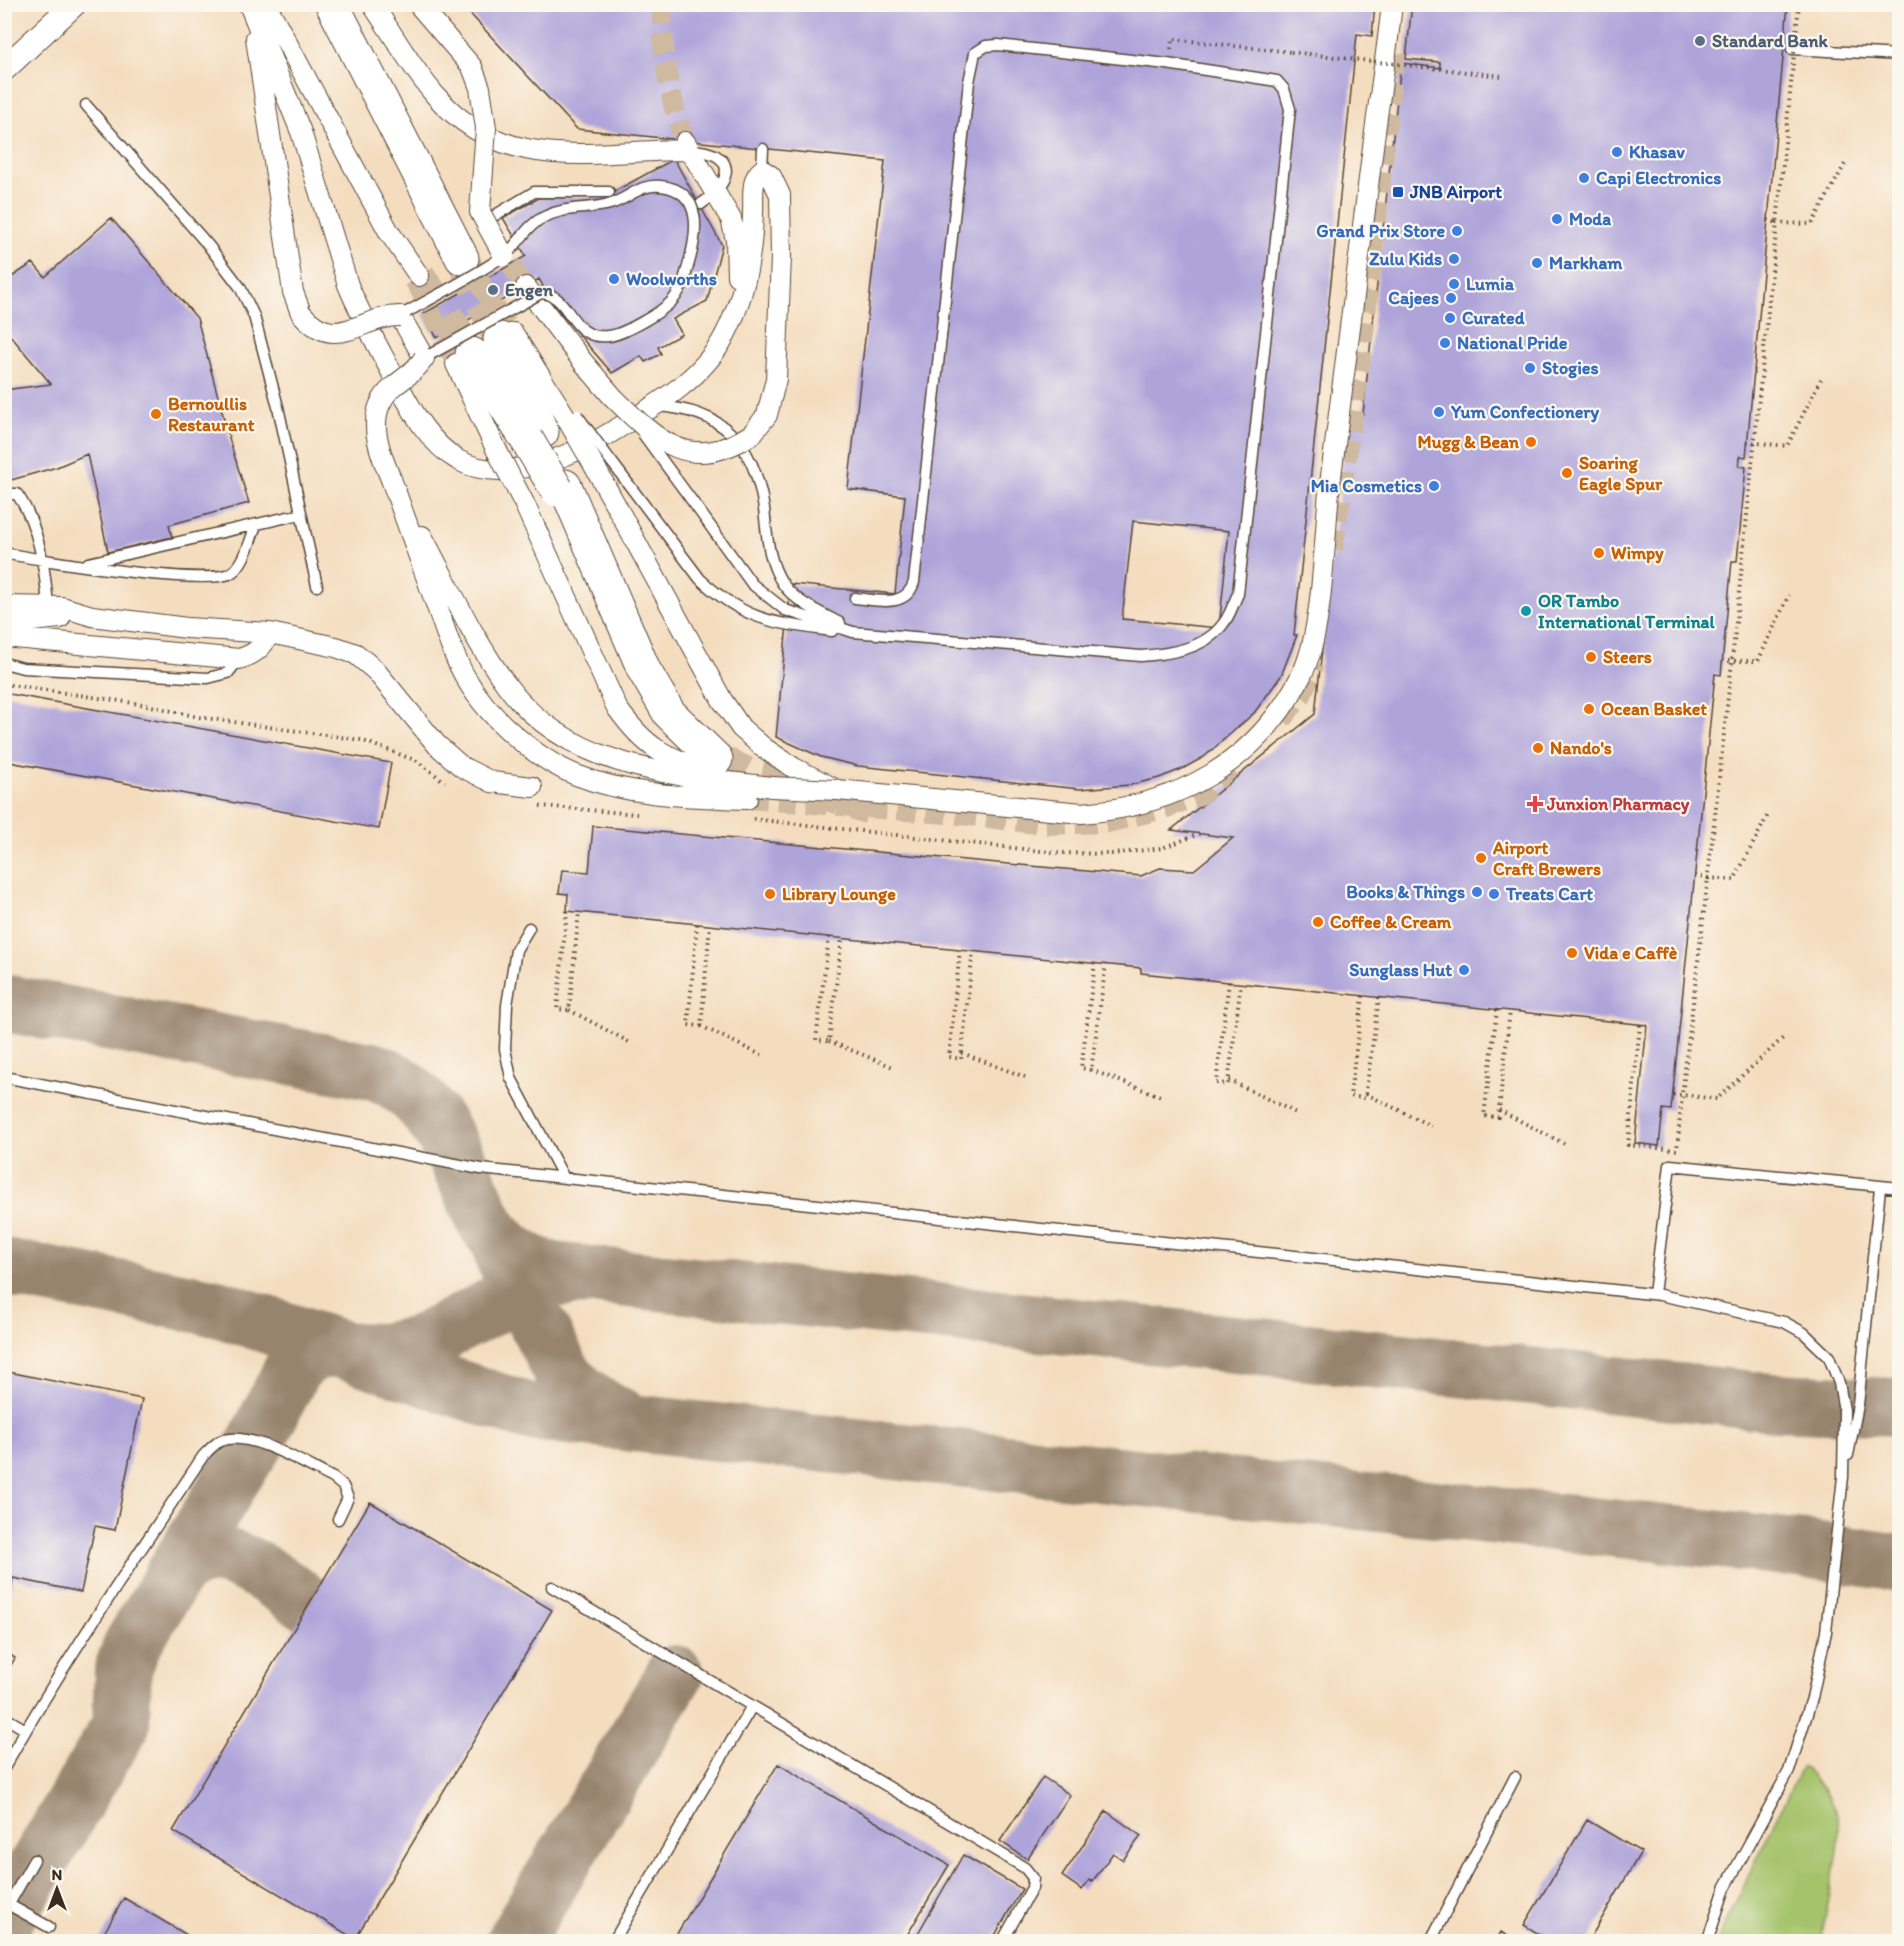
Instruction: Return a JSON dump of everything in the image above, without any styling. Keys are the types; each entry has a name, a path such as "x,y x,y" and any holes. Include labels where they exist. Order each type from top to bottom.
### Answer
{"highway":[{"path":"332,4 462,258"},
{"path":"493,349 542,431 561,488 586,537 656,691 683,729 716,759"}],"street":[{"path":"4,69 74,4"},
{"path":"372,4 435,94 473,129 516,149 548,154 687,146 708,199 731,219 736,240 738,274 729,328"},
{"path":"418,4 472,67 480,88 486,128 479,201 484,222 507,260"},
{"path":"391,480 509,689 567,740 648,770 772,787 837,790 1082,813 1116,811 1176,793 1213,776 1268,726 1302,675 1314,633 1329,492 1392,4"},
{"path":"256,9 418,280"},
{"path":"256,9 293,292 301,313 314,326 335,333 353,331 388,316 400,316 424,358 416,371 383,398 378,408 375,429 377,441 445,629 467,681 493,715 528,747 573,774 645,793 747,799"},
{"path":"256,9 301,132 348,285 358,309 414,415 436,442 456,459 480,468 536,465 582,448 653,406 699,369 714,352 729,328 746,279 753,233 755,180 762,170 771,176 780,195 781,257 776,379 766,415 752,434 712,453 681,450 653,435 612,396 529,291"},
{"path":"493,349 542,431 604,465 653,575 722,700 741,728 794,768 837,790"},
{"path":"542,431 524,503 617,708 634,732 669,758 772,787"},
{"path":"4,606 48,606 92,616 187,628 270,633 336,647 356,654 387,682 437,745 462,767 492,782 532,787"},
{"path":"4,624 92,616"},
{"path":"4,637 239,659 254,655 270,633"}],"lane":[{"path":"604,465 700,579 734,607 771,622 853,632 1095,654 1141,656 1174,653 1202,642 1223,625 1238,594 1290,109 1284,89 1272,79 1167,64 998,45 986,46 975,53 969,82 914,582 908,595 901,599 891,601 855,598"},
{"path":"1792,49 1899,55"},
{"path":"86,105 208,245 240,287 254,316 264,346 317,586"},
{"path":"762,170 763,149"},
{"path":"400,316 507,260 527,227 566,208 609,204 645,187 670,188 682,194 694,212 697,231 684,280 672,302 650,317 611,336 592,337 584,332 556,298 549,293 529,291 424,358"},
{"path":"484,222 530,194 541,191 609,192"},
{"path":"612,396 752,584 771,602 785,610 853,632"},
{"path":"653,406 692,410 720,424 730,433 754,466 764,508 770,555 785,587 819,612 869,633"},
{"path":"4,494 17,494 25,504 43,559 48,606"},
{"path":"77,566 301,514"},
{"path":"4,553 77,566 196,578 224,576 238,567 256,525"},
{"path":"4,663 23,668 208,678 228,673 239,659"},
{"path":"528,928 516,950 507,1005 505,1049 511,1078 564,1178"},
{"path":"4,1077 481,1169 1657,1294 1784,1322 1804,1332 1829,1357 1839,1383 1844,1410 1843,1477 1826,1632 1812,1698 1789,1771 1725,1888 1707,1941"},
{"path":"1657,1294 1670,1165 1899,1188"},
{"path":"1843,1477 1858,1405 1881,1188"},
{"path":"4,1768 26,1730 203,1456 215,1444 231,1439 250,1440 333,1478 343,1486 348,1497 338,1519"},
{"path":"552,1587 1025,1868 1034,1878 1032,1888 1002,1941"},
{"path":"613,1941 752,1706"},
{"path":"4,1717 26,1730"},
{"path":"1430,1941 1515,1777"},
{"path":"34,1860 7,1903 49,1927"}],"path":[{"path":"1640,1024 1628,1145 1677,1150 1756,443 1799,4"},
{"path":"1167,64 1173,39 1501,76"},
{"path":"1768,220 1777,223 1812,224 1846,162"},
{"path":"1747,442 1786,446 1821,379"},
{"path":"1722,661 1758,661 1789,596"},
{"path":"1695,876 1734,880 1769,813"},
{"path":"567,911 557,1009 569,1010 631,1042"},
{"path":"569,1010 579,912"},
{"path":"697,924 688,1025 701,1026 763,1056"},
{"path":"701,1026 710,925"},
{"path":"829,937 816,1040 829,1041 893,1067"},
{"path":"829,1041 842,938"},
{"path":"960,950 949,1057 961,1059 973,951"},
{"path":"1095,963 1081,1068 1160,1096"},
{"path":"1091,1070 1106,964"},
{"path":"1229,982 1216,1083 1228,1084 1241,983"},
{"path":"1364,996 1350,1096 1365,1098 1379,998"},
{"path":"1497,1010 1484,1116 1498,1118 1510,1011"},
{"path":"1673,1095 1717,1099 1783,1038"},
{"path":"962,1053 1025,1077"},
{"path":"1228,1080 1296,1113"},
{"path":"1366,1094 1431,1126"},
{"path":"1499,1110 1567,1145"}],"green space":[{"path":"1802,1766 1813,1777 1832,1804 1839,1828 1836,1859 1820,1941 1717,1941"}],"building":[{"path":"461,4 1375,4 1372,36 1357,34 1294,635 1297,635 1281,676 1254,713 1204,757 1182,769 1159,778 1130,785 1080,789 858,766 821,757 776,737 791,584 895,594 905,496 848,489 885,161 577,129","holes":["1133,521 1229,531 1219,628 1122,619"]},
{"name":"OR Tambo International Terminal","path":"1412,4 1788,4 1746,457 1740,456 1739,466 1746,467 1737,561 1732,561 1721,675 1715,674 1671,1110 1663,1109 1659,1146 1635,1143 1647,1025 1141,973 1141,968 567,911 568,894 559,893 562,870 589,872 593,826 1141,876 1160,868 1194,870 1233,838 1171,830 1315,714 1348,412 1363,414 1401,63 1440,68 1440,62 1406,59"},
{"path":"674,159 722,245 707,301 673,319 682,334 658,347 661,354 645,362 641,356 612,373 555,307 539,279 437,338 423,314 526,256 503,218 539,198 604,197"},
{"path":"111,218 197,318 249,503 169,525 172,537 108,552 87,454 57,467 4,482 4,390 51,384 4,328 4,282 33,263 45,277"},
{"path":"4,693 391,763 379,829 4,761"},
{"path":"4,1371 142,1399 115,1530 95,1526 81,1592 13,1578 6,1616"},
{"path":"370,1502 552,1610 355,1939 173,1831"},
{"path":"5,1652 15,1658 5,1676"},
{"path":"778,1764 949,1865 903,1942 672,1942"},
{"path":"1043,1777 1070,1795 1027,1859 1000,1841"},
{"path":"1106,1811 1141,1836 1123,1860 1113,1853 1092,1882 1089,1880 1082,1890 1062,1876"},
{"path":"1587,1820 1641,1852 1588,1942 1552,1942 1524,1925"},
{"path":"963,1855 1022,1889 991,1942 913,1942"},
{"path":"124,1898 199,1942 99,1942"},
{"path":"1501,1932 1517,1942 1495,1942"}],"taxiway":[{"path":"4,1003 371,1071 394,1080 413,1095 443,1134 494,1235 516,1255 554,1271 1773,1402 1900,1407"},
{"path":"503,1256 566,1380 594,1403 628,1421"},
{"path":"4,1267 217,1308 529,1412 1806,1549 1900,1563"},
{"path":"355,1351 382,1352 418,1345 530,1287 557,1278 586,1276"},
{"path":"4,1921 121,1725 123,1669 132,1645 256,1442 293,1368 312,1352 338,1348"},
{"path":"173,1575 190,1562 207,1556 224,1557 242,1562 260,1571 310,1604"},
{"path":"514,1942 675,1674"}],"tunnel":[{"path":"662,4 667,74 674,108 685,142"},
{"path":"1333,549 1362,350 1396,46"},
{"path":"462,258 513,333"},
{"path":"462,258 500,339"},
{"path":"511,265 526,287"},
{"path":"419,276 472,354"},
{"path":"417,284 456,364"},
{"path":"1282,719 1302,695 1314,664"},
{"path":"716,759 757,778 812,789 869,808"},
{"path":"747,799 971,816 1045,825 1107,823 1164,809 1200,795 1231,768"}],"place":[{"name":"Standard Bank","path":"1700,41"},
{"name":"Khasav","path":"1617,152"},
{"name":"Capi Electronics","path":"1584,178"},
{"name":"JNB Airport","path":"1398,192"},
{"name":"Moda","path":"1557,219"},
{"name":"Grand Prix Store","path":"1457,231"},
{"name":"Zulu Kids","path":"1454,259"},
{"name":"Markham","path":"1537,263"},
{"name":"Woolworths","path":"614,279"},
{"name":"Lumia","path":"1454,284"},
{"name":"Engen","path":"493,290"},
{"name":"Cajees","path":"1451,298"},
{"name":"Curated","path":"1450,318"},
{"name":"National Pride","path":"1445,343"},
{"name":"Stogies","path":"1530,368"},
{"name":"Yum Confectionery","path":"1439,412"},
{"name":"Bernoullis Restaurant","path":"156,414"},
{"name":"Mugg & Bean","path":"1531,442"},
{"name":"Soaring Eagle Spur","path":"1567,473"},
{"name":"Mia Cosmetics","path":"1434,486"},
{"name":"Wimpy","path":"1599,553"},
{"name":"OR Tambo International Terminal","path":"1526,611"},
{"name":"Steers","path":"1591,657"},
{"name":"Ocean Basket","path":"1589,709"},
{"name":"Nando's","path":"1538,748"},
{"name":"Junxion Pharmacy","path":"1535,804"},
{"name":"Airport Craft Brewers","path":"1481,858"},
{"name":"Books & Things","path":"1477,892"},
{"name":"Library Lounge","path":"770,894"},
{"name":"Treats Cart","path":"1494,894"},
{"name":"Coffee & Cream","path":"1318,922"},
{"name":"Vida e Caffè","path":"1572,953"},
{"name":"Sunglass Hut","path":"1464,970"}]}
